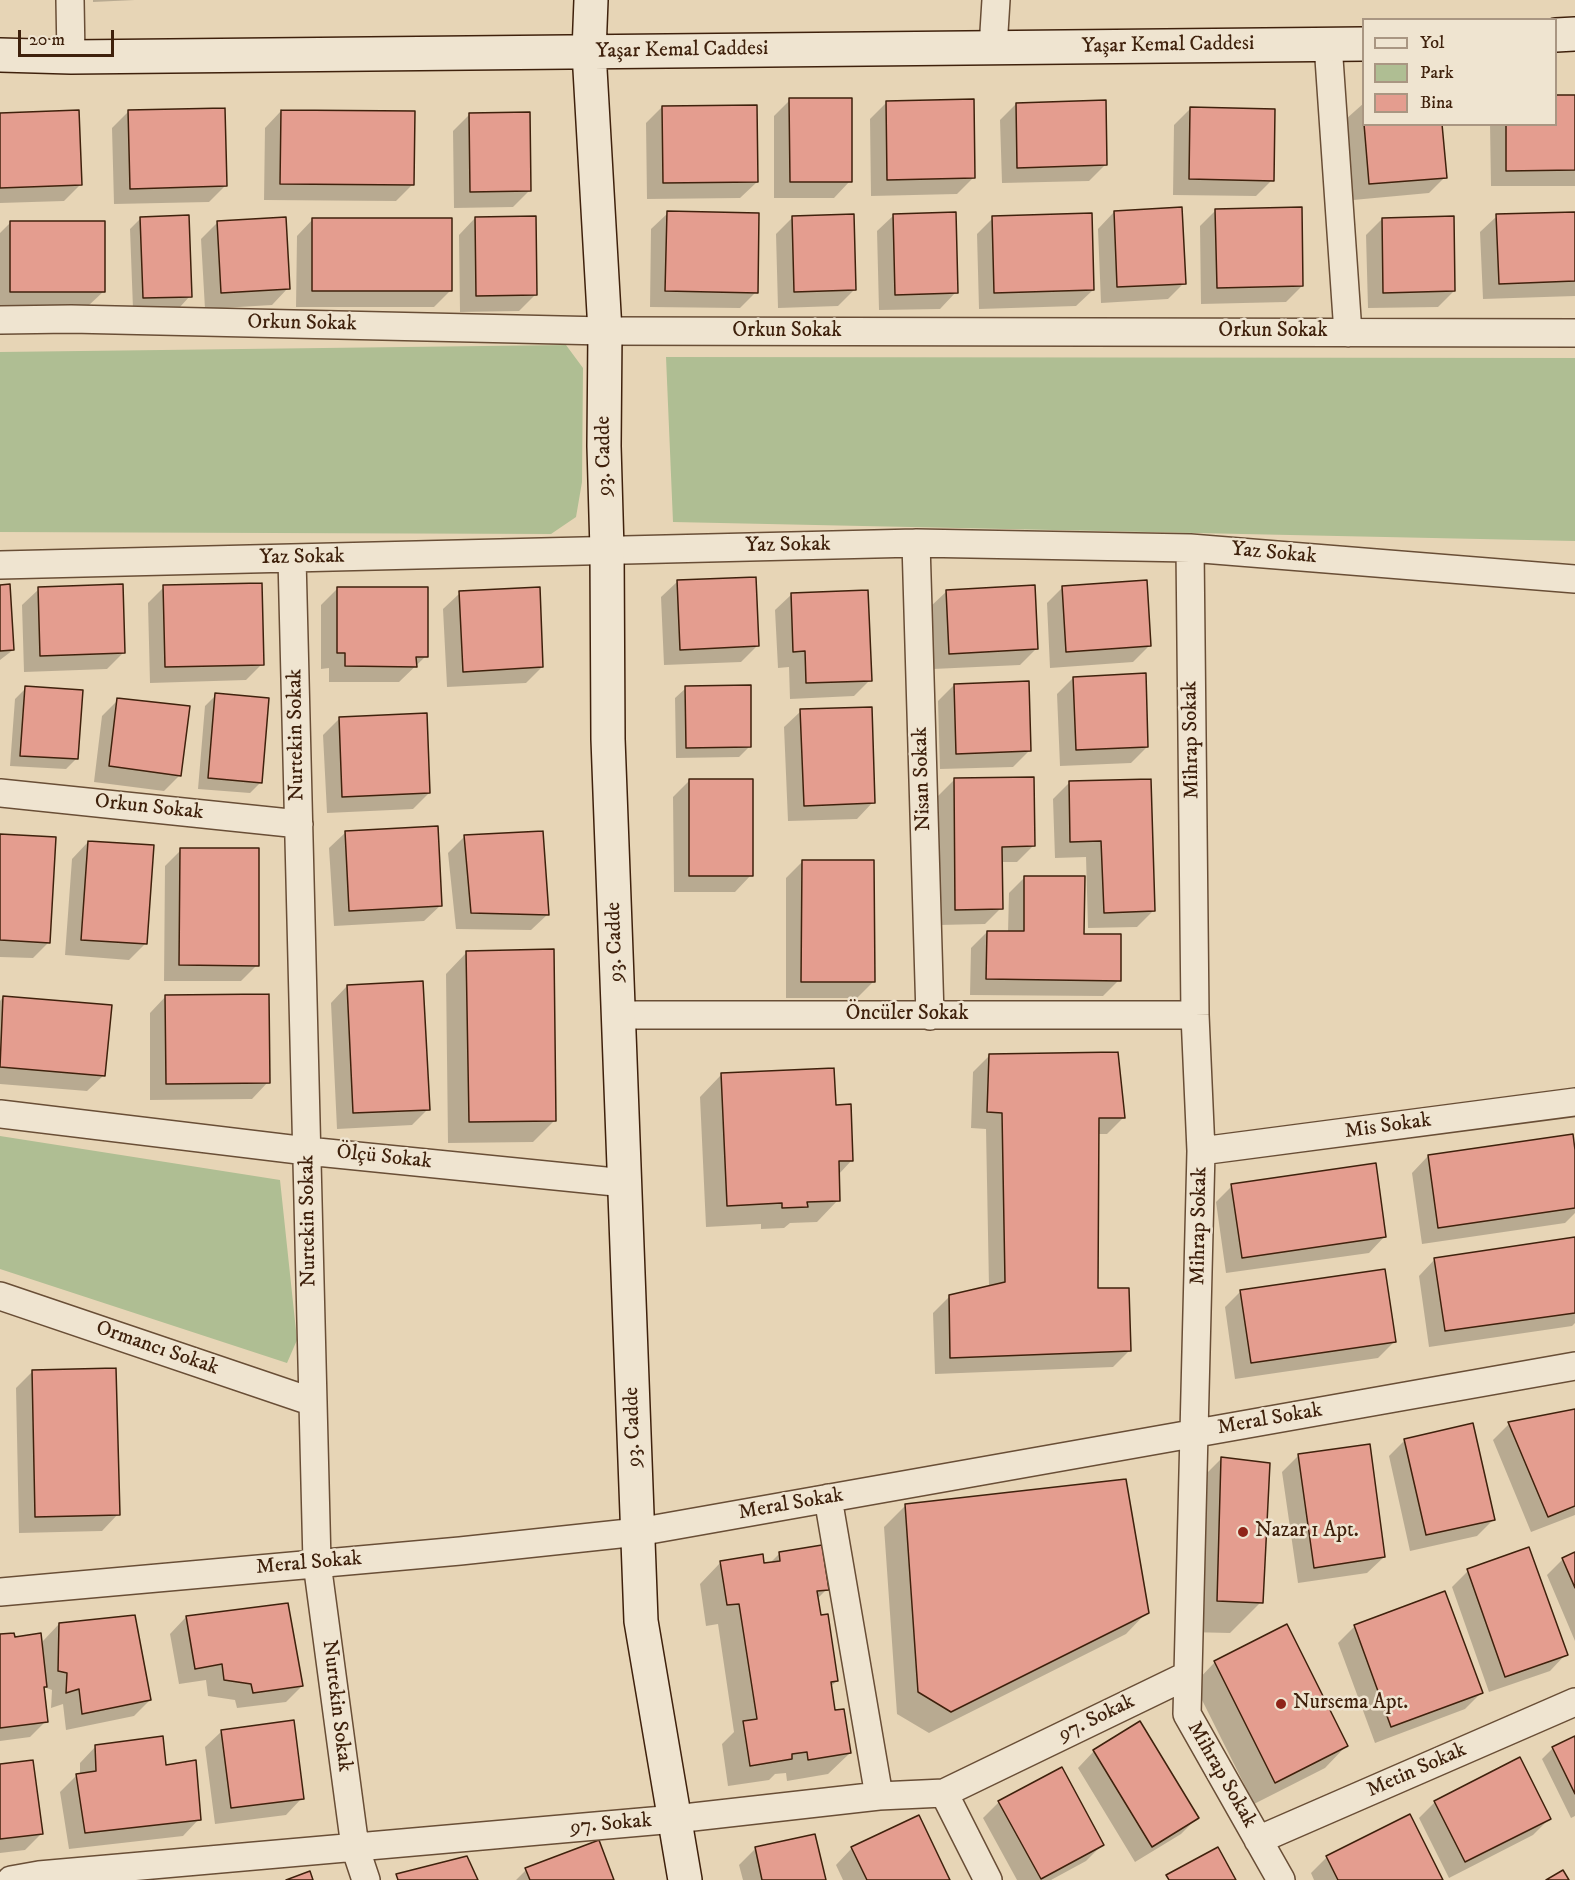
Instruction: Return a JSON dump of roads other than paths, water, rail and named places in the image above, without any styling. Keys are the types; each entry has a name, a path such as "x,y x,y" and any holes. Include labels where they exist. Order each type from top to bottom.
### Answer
{"main road":[{"name":"93. Cadde","path":"591,0 589,52 605,331 604,446 608,739 641,1621 685,1880"},
{"path":"1557,35 1575,34"},
{"name":"Yaşar Kemal Caddesi","path":"0,55 71,57 1362,44"}],"street":[{"path":"70,0 71,57"},
{"path":"993,48 996,0"},
{"path":"1328,44 1348,333"},
{"name":"Orkun Sokak","path":"0,320 71,319 605,331 1575,333"},
{"name":"Yaz Sokak","path":"0,565 916,543 1190,548 1575,579"},
{"name":"Nisan Sokak","path":"916,543 930,1016"},
{"name":"Mihrap Sokak","path":"1190,548 1195,1015 1201,1151 1195,1433 1186,1676 1187,1714 1281,1880"},
{"name":"Nurtekin Sokak","path":"292,558 317,1563 355,1847 366,1880"},
{"name":"Orkun Sokak","path":"0,793 299,824"},
{"name":"Öncüler Sokak","path":"618,1015 1195,1015"},
{"name":"Mis Sokak","path":"1201,1151 1575,1102"},
{"name":"Ölçü Sokak","path":"0,1114 307,1151 625,1182"},
{"name":"Ormancı Sokak","path":"0,1296 314,1402"},
{"name":"Meral Sokak","path":"0,1592 638,1532 1575,1366"},
{"path":"828,1498 879,1796"},
{"name":"97. Sokak","path":"16,1880 39,1875 675,1819 879,1796 944,1793 1186,1676"},
{"name":"Metin Sokak","path":"1258,1840 1575,1702"},
{"path":"944,1793 988,1880"}],"place":[{"name":"Nazar 1 Apt.","path":"1243,1532"},
{"name":"Nursema Apt.","path":"1281,1704"}]}
